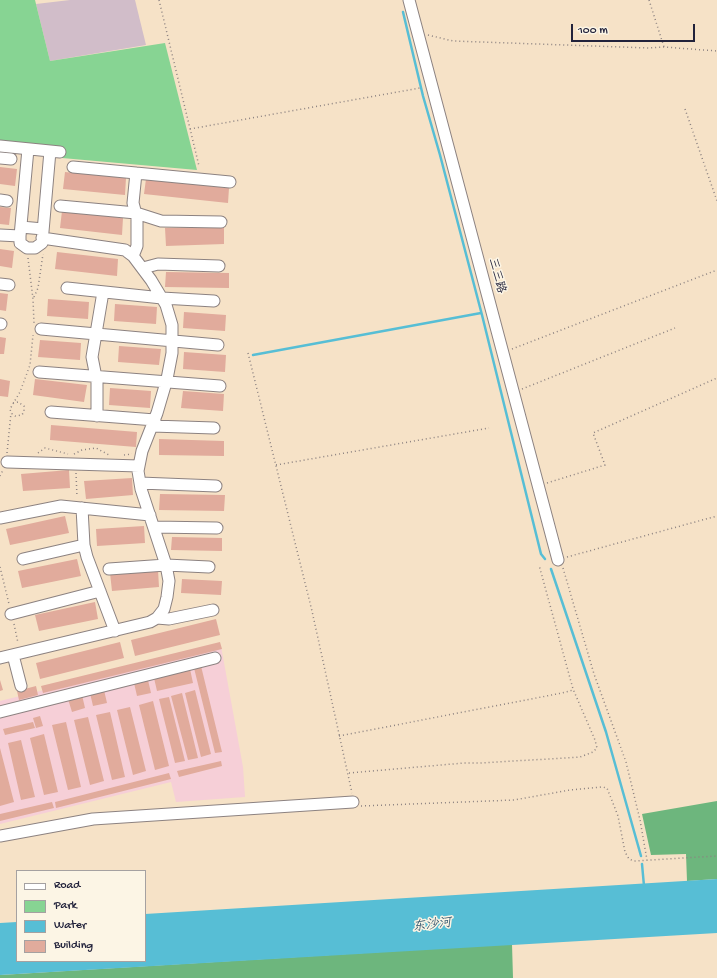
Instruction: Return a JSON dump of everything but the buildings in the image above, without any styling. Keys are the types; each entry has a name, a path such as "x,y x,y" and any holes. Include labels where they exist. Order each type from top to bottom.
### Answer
{"street":[{"name":"三三路","path":"409,0 502,352 559,559"},
{"path":"0,146 28,149 55,152 42,237 35,248 27,248 20,243 28,149"},
{"path":"73,167 230,182"},
{"path":"134,256 137,246 136,213 133,202 136,173"},
{"path":"60,206 136,213 161,221 221,222"},
{"path":"0,235 21,232 42,237 125,250 134,256 162,298 166,305 172,325 172,341 166,383 141,455 139,466 140,483 166,565 169,580 164,609 157,618 150,622 0,658"},
{"path":"143,268 158,264 219,266"},
{"path":"67,288 162,298 214,301"},
{"path":"97,416 97,382 92,357 103,292"},
{"path":"36,330 218,345"},
{"path":"39,372 220,386"},
{"path":"52,412 214,428"},
{"path":"6,462 139,466"},
{"path":"140,483 216,486"},
{"path":"0,518 61,506 150,515"},
{"path":"79,507 87,558 116,631"},
{"path":"154,527 217,528"},
{"path":"22,559 84,545"},
{"path":"109,569 166,565 209,567"},
{"path":"11,614 100,591"},
{"path":"157,618 169,619 213,610"},
{"path":"13,655 21,686"},
{"path":"0,712 215,658"},
{"path":"0,836 93,819 353,802"}],"path":[{"path":"158,0 199,166"},
{"path":"650,0 664,47"},
{"path":"417,32 453,41 649,48 664,47 717,51"},
{"path":"190,129 420,88"},
{"path":"685,110 717,201"},
{"path":"33,299 38,288 43,251 42,237"},
{"path":"6,462 6,441 11,413 10,409 30,365 36,330 27,248"},
{"path":"502,352 717,270"},
{"path":"513,392 675,328"},
{"path":"248,353 312,611 315,631 348,773 353,802 359,806 514,800 570,790 602,787 608,788 618,816 625,852 628,859 634,861 717,856"},
{"path":"538,486 605,465 593,433 717,378"},
{"path":"11,413 17,417 22,415 24,411 24,406 21,403 14,403"},
{"path":"276,465 489,428"},
{"path":"33,457 45,448 70,454 96,448 112,456"},
{"path":"122,456 128,454 141,455"},
{"path":"76,465 79,507"},
{"path":"647,860 640,820 626,762 594,674 559,559 717,516"},
{"path":"348,773 464,763 480,764 565,758 587,755 597,748 573,689 538,565"},
{"path":"339,736 562,694 573,689"}],"shaded area":[{"path":"70,0 135,0 146,45 50,61 36,4"},
{"path":"221,646 243,767 245,797 176,802 171,782 0,824 0,701"}],"green space":[{"path":"0,0 35,0 50,61 165,43 197,170 62,158 62,150 0,143"},
{"path":"717,801 717,879 687,881 686,854 651,855 642,814"},
{"path":"512,944 513,978 0,978 0,975"}],"water":[{"name":"东沙河","path":"717,879 717,933 0,975 0,923 16,922 16,962 146,962 146,914"}],"waterway":[{"path":"403,12 423,96 482,315 541,554 545,559"},
{"path":"253,355 481,313"},
{"path":"551,569 606,732 641,856"},
{"path":"642,864 644,886"}]}
